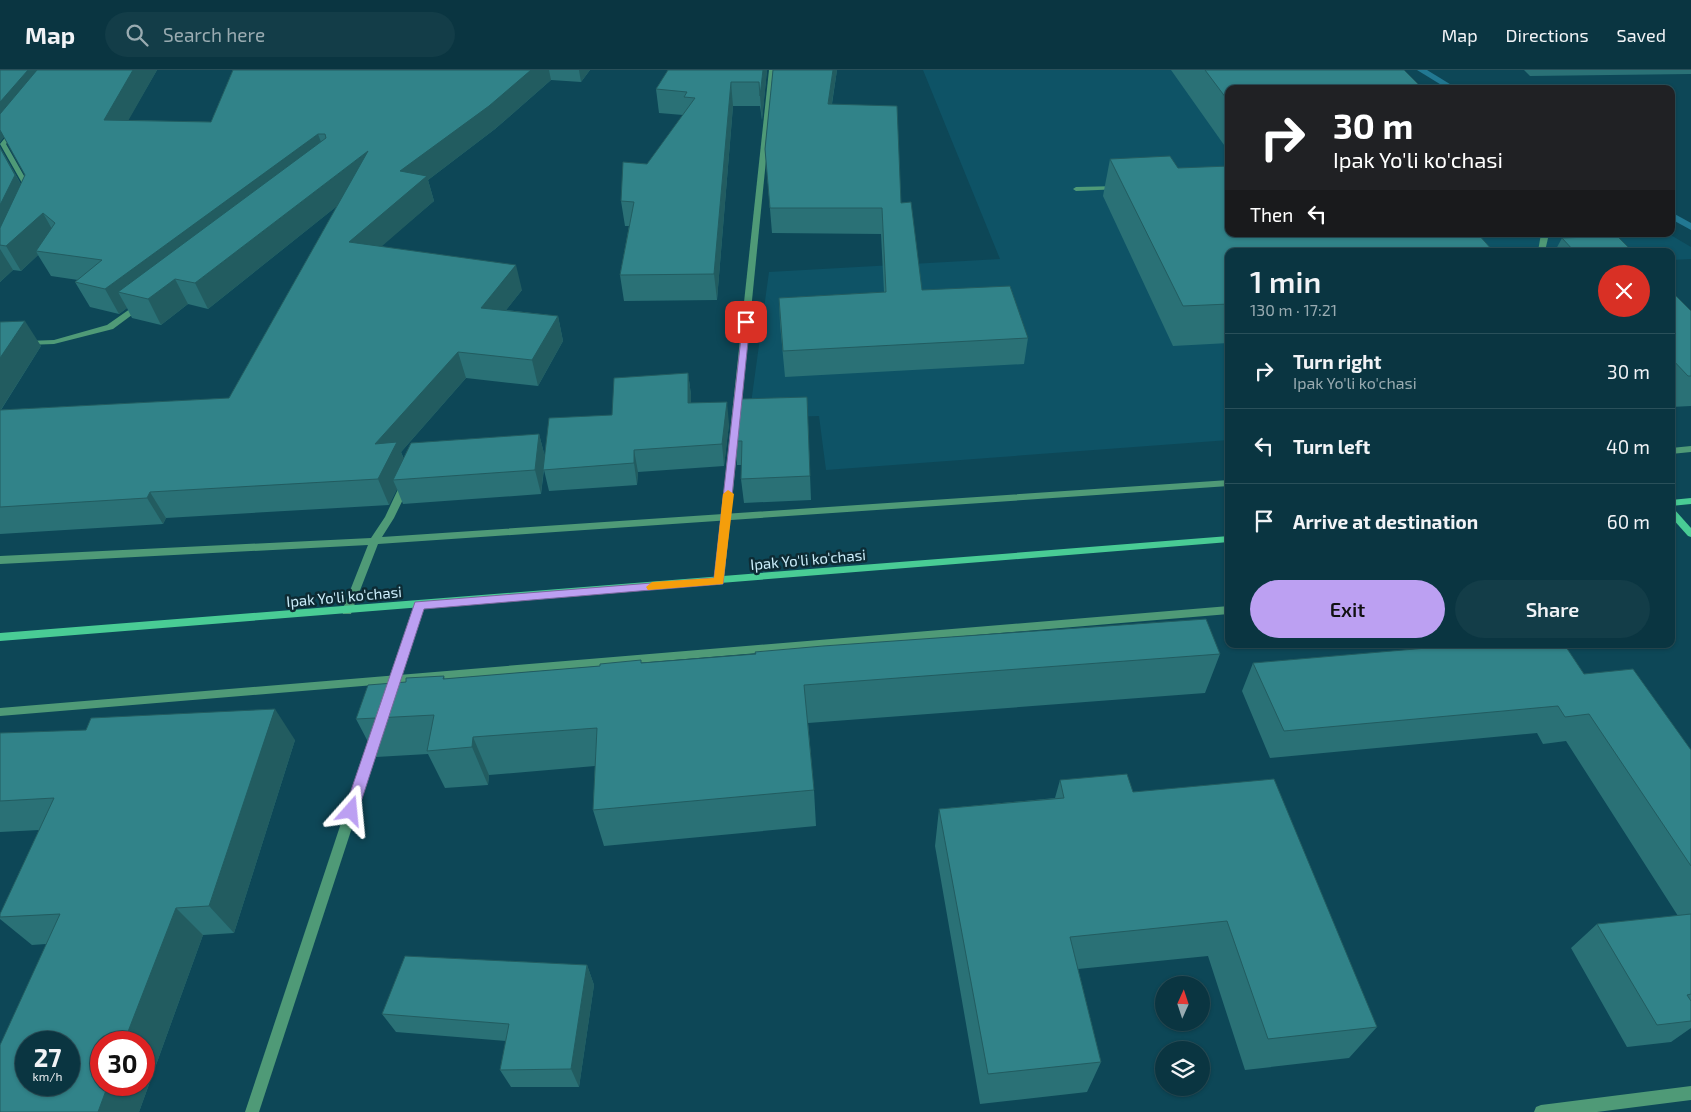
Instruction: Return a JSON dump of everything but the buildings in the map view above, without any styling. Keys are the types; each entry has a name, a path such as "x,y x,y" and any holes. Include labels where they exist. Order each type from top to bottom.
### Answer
{"main road":[{"path":"1675,503 1691,501"},
{"path":"1675,516 1691,534"},
{"name":"Ipak Yo'li ko'chasi","path":"0,637 719,582 1225,539"}],"street":[{"path":"719,582 772,70"},
{"path":"21,122 3,144 34,200"},
{"path":"1076,189 1123,187"},
{"path":"0,344 54,342 110,327 147,302"},
{"path":"1675,451 1691,449"},
{"path":"347,611 374,541 389,518 410,475"},
{"path":"0,560 374,541 1225,483"},
{"path":"385,707 419,605"},
{"path":"0,712 1225,610"},
{"path":"252,1112 379,726"},
{"path":"1541,1112 1691,1093"}],"shaded area":[{"path":"923,70 1388,70 1262,85 1225,85 1225,237 1674,237 1691,247 1691,259 1675,260 1675,248 1225,248 1225,440 826,470 819,416 749,418 769,272 1000,259"}],"waterway":[{"path":"1421,70 1447,85"},
{"path":"1675,217 1691,227"}],"slow traffic":[{"path":"652,587 719,582 728,494"}],"route":[{"path":"351,811 419,605 719,582 746,322"}]}
